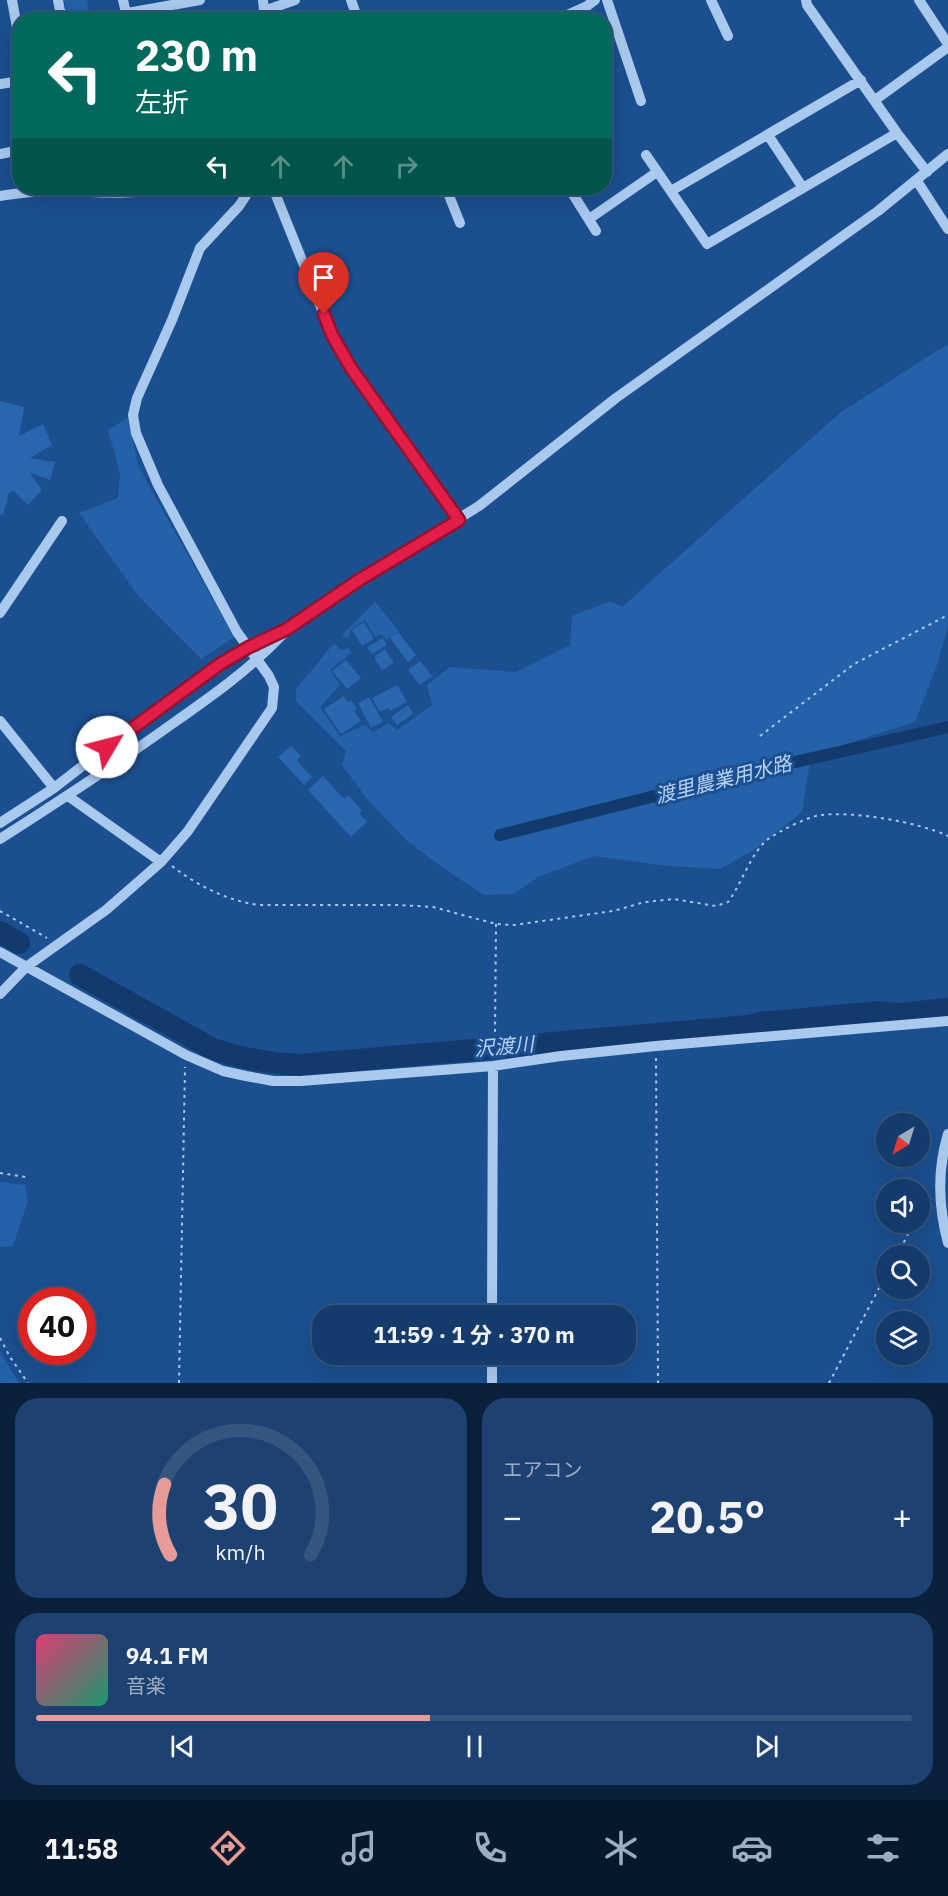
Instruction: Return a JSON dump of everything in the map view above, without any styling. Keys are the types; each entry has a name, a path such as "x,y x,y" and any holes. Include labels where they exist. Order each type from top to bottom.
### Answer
{"street":[{"path":"123,0 126,12 200,0"},
{"path":"263,10 295,0"},
{"path":"574,12 595,0"},
{"path":"711,0 728,36"},
{"path":"806,0 807,5 897,133 927,172"},
{"path":"875,100 948,46 919,0"},
{"path":"612,12 641,101"},
{"path":"670,191 861,80"},
{"path":"646,155 707,244 897,133"},
{"path":"768,135 803,188"},
{"path":"0,823 54,788 201,678 249,647 287,629 359,580 459,520 616,398 834,243 917,181 948,154"},
{"path":"589,219 657,172"},
{"path":"917,181 948,229"},
{"path":"0,994 26,967 106,910 162,861 188,831 272,708 274,687 237,632 158,485 136,433 133,415 137,398 172,320 200,248 246,195"},
{"path":"276,195 337,344 351,368 459,520"},
{"path":"449,195 460,223"},
{"path":"574,195 596,231"},
{"path":"0,613 62,520"},
{"path":"0,839 138,749 234,680 258,660 287,629"},
{"path":"0,721 54,788"},
{"path":"68,796 162,861"},
{"path":"0,952 186,1055 223,1071 273,1081 301,1081 493,1066 656,1046 948,1021"},
{"path":"492,1305 493,1066"},
{"path":"948,1134 943,1152 940,1189 941,1213 948,1242"},
{"path":"492,1365 492,1383"}],"path":[{"path":"760,736 854,664 947,615"},
{"path":"162,861 212,891 237,902 258,905 433,907 496,924 514,925 613,911 645,902 674,899 716,906 728,902 766,841 820,815 862,815 948,836"},
{"path":"0,911 47,938"},
{"path":"496,924 495,1031 497,1052"},
{"path":"656,1046 658,1383"},
{"path":"179,1383 186,1055"},
{"path":"0,1173 26,1177"},
{"path":"829,1383 876,1294"},
{"path":"0,1338 28,1383"}],"shaded area":[{"path":"64,0 87,0 90,12 69,12"},
{"path":"948,344 948,626 937,665 915,722 811,755 802,812 754,850 720,869 668,866 594,856 538,877 514,894 484,895 407,841 367,799 342,765 346,751 296,701 296,689 334,643 341,650 349,648 351,653 330,670 340,685 320,707 340,736 364,725 374,732 388,723 397,730 432,705 427,685 450,667 516,672 570,645 572,616 610,601 622,607 841,412"},
{"path":"128,418 139,468 234,637 201,659 139,597 79,513 118,498 120,473 108,430"},
{"path":"375,602 399,631 387,640 381,634 375,637 365,620 350,630 349,637 346,639 342,635"},
{"path":"0,1182 25,1185 28,1201 13,1246 0,1247"},
{"path":"0,1352 19,1383 0,1383"}],"building":[{"path":"0,401 24,407 19,436 43,424 52,445 30,458 55,462 50,480 29,472 42,490 28,505 14,491 9,493 3,515 0,514"},
{"path":"364,622 374,639 362,646 352,630"},
{"path":"398,632 416,655 408,662 390,638"},
{"path":"383,638 387,645 372,654 367,647"},
{"path":"385,649 394,663 382,670 374,657"},
{"path":"346,660 361,678 347,689 332,671"},
{"path":"420,661 432,676 420,685 408,670"},
{"path":"397,685 407,702 390,711 388,708 380,712 372,698"},
{"path":"344,696 348,702 351,700 357,709 354,711 361,721 341,734 324,709"},
{"path":"369,697 383,722 371,728 358,703"},
{"path":"408,705 413,714 397,725 391,717"},
{"path":"291,746 301,756 297,761 312,777 304,785 278,757"},
{"path":"323,776 344,799 348,795 362,810 359,813 367,822 351,837 308,790"}],"waterway":[{"name":"渡里農業用水路","path":"500,835 734,776 948,727"},
{"name":"沢渡川","path":"0,932 19,943"},
{"name":"沢渡川","path":"80,975 211,1048 254,1060 299,1065 749,1026 760,1023 879,1012 897,1014 948,1009"}],"route":[{"path":"107,747 220,664 287,629 359,580 459,520 351,368 332,335 324,314"}]}
